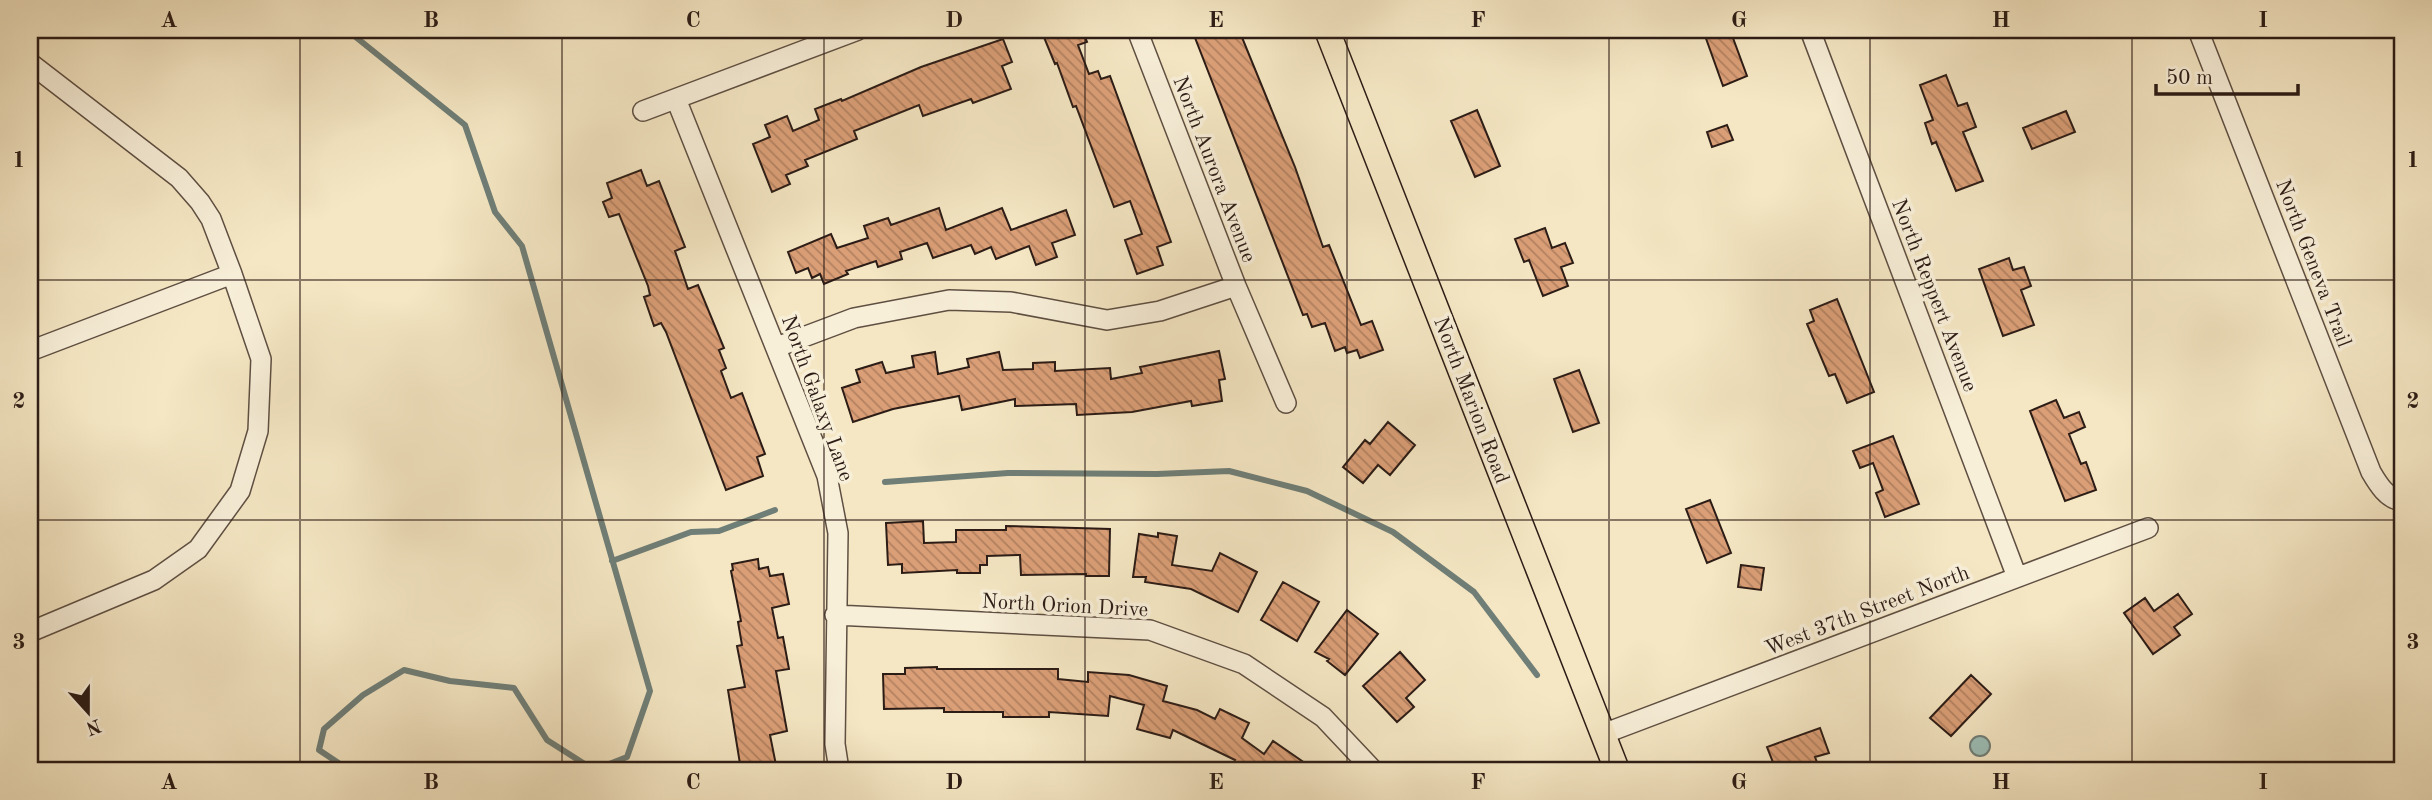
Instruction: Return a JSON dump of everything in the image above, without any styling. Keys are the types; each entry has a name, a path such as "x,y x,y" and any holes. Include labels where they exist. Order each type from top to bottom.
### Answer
{"main road":[{"name":"North Marion Road","path":"1327,30 1617,770"}],"street":[{"path":"643,111 858,30"},
{"name":"North Aurora Avenue","path":"1137,30 1236,286 1286,403"},
{"name":"North Reppert Avenue","path":"1810,30 2017,577"},
{"name":"North Geneva Trail","path":"2198,30 2371,472 2382,489 2397,501 2402,501"},
{"path":"30,62 179,178 200,202 211,219 261,359 258,431 240,491 198,549 154,580 30,632"},
{"name":"North Galaxy Lane","path":"676,99 827,476 838,533 835,744 839,770"},
{"path":"30,351 232,274"},
{"path":"777,347 854,318 949,300 1011,302 1107,320 1160,311 1236,286"},
{"name":"West 37th Street North","path":"1603,734 2148,528"},
{"name":"North Orion Drive","path":"835,615 1150,630 1244,664 1322,717 1373,770"}],"water":[{"path":"1980,736 1987,739 1990,746 1987,753 1980,756 1973,753 1970,746 1973,739"}],"building":[{"path":"1041,30 1082,30 1087,42 1078,45 1089,74 1098,71 1101,79 1110,76 1171,242 1157,247 1163,265 1137,274 1125,240 1142,234 1130,201 1114,207 1076,106 1073,107 1057,63 1055,64"},
{"path":"1192,30 1239,30 1295,167 1323,247 1329,245 1361,325 1372,321 1383,350 1360,358 1357,350 1347,353 1345,347 1335,351 1325,323 1312,327 1307,314 1303,315"},
{"path":"1703,30 1730,30 1747,76 1723,86"},
{"path":"1003,39 1012,62 1002,66 1011,89 973,103 971,99 923,116 919,105 854,131 857,139 805,160 808,166 786,175 790,184 772,192 753,144 770,137 765,125 787,116 793,131 819,120 815,109 841,99 842,101 921,67"},
{"path":"1946,75 1958,106 1967,103 1976,127 1963,132 1983,181 1956,191 1936,142 1932,144 1925,123 1933,120 1920,85"},
{"path":"1477,110 1500,166 1475,177 1451,121"},
{"path":"2066,111 2075,132 2032,149 2023,128"},
{"path":"1727,125 1733,140 1712,147 1707,132"},
{"path":"641,170 647,186 659,181 685,247 675,251 688,289 698,285 724,348 719,350 726,368 721,371 731,398 742,393 765,454 757,457 763,476 726,490 666,332 661,323 654,326 644,297 650,295 648,286 619,214 609,217 603,202 612,198 607,183"},
{"path":"939,208 946,230 1002,208 1011,230 1066,210 1075,235 1052,243 1057,257 1036,265 1029,246 996,259 991,247 975,254 971,245 933,258 927,243 900,252 902,259 878,267 876,261 846,271 848,274 824,284 820,274 812,278 808,268 796,273 788,252 831,234 837,248 868,238 864,226 888,218 891,225"},
{"path":"1545,228 1552,248 1565,243 1573,263 1561,267 1568,286 1543,296 1529,260 1524,262 1515,239"},
{"path":"2009,258 2013,270 2024,267 2031,286 2021,290 2034,325 2003,336 1979,269"},
{"path":"1837,299 1874,392 1847,403 1835,374 1829,376 1807,324 1814,321 1810,310"},
{"path":"1219,351 1225,379 1219,380 1222,401 1192,406 1191,401 1132,412 1077,415 1076,404 1015,406 1015,399 962,410 959,396 893,409 853,422 842,388 860,382 856,370 882,362 886,373 914,367 912,356 935,352 938,374 969,367 967,359 999,352 1003,370 1033,369 1033,363 1055,362 1055,371 1110,368 1111,379 1142,373 1140,367"},
{"path":"1579,370 1599,423 1573,432 1554,379"},
{"path":"2056,400 2064,418 2079,412 2085,427 2069,434 2081,464 2086,462 2096,490 2065,501 2030,411"},
{"path":"1388,422 1415,445 1390,475 1378,465 1363,483 1343,467 1365,440 1370,444"},
{"path":"1893,436 1919,504 1885,517 1876,493 1883,490 1873,463 1860,468 1853,451"},
{"path":"1710,500 1731,553 1707,563 1686,509"},
{"path":"923,521 924,543 956,542 956,530 1006,530 1006,526 1110,529 1109,576 1021,575 1020,555 987,556 987,565 980,565 980,573 957,573 957,570 902,573 902,564 888,565 886,523"},
{"path":"1158,533 1177,536 1172,565 1212,571 1220,553 1257,572 1238,612 1191,589 1145,582 1146,577 1133,577 1139,534 1158,537"},
{"path":"758,559 759,569 768,567 770,576 783,574 789,604 772,608 778,638 783,637 789,669 776,671 787,731 770,735 777,770 741,770 728,690 745,687 737,646 742,645 738,622 741,621 732,564"},
{"path":"1741,565 1764,568 1761,590 1738,587"},
{"path":"1283,582 1319,602 1297,641 1261,620"},
{"path":"2178,594 2192,614 2174,627 2180,635 2153,654 2124,613 2145,598 2154,611"},
{"path":"1347,610 1378,634 1345,675 1327,661 1329,659 1315,652"},
{"path":"1400,652 1425,680 1406,698 1414,707 1397,722 1363,686"},
{"path":"905,668 1058,669 1058,679 1088,682 1088,672 1129,675 1167,686 1163,701 1197,710 1215,719 1220,709 1249,723 1242,738 1264,754 1273,741 1315,770 1228,770 1235,760 1173,730 1170,738 1137,729 1144,705 1110,696 1108,716 1049,712 1049,717 1003,717 1003,712 944,712 944,708 884,709 883,674 905,674"},
{"path":"1971,675 1991,694 1951,736 1930,718"},
{"path":"1820,728 1829,753 1815,757 1818,765 1805,770 1802,763 1776,770 1767,747"}],"waterway":[{"path":"347,30 465,125 495,212 522,246 650,691 627,757 594,770 547,740 514,688 450,681 404,670 363,695 324,729 319,750 349,770"},
{"path":"885,482 1008,473 1157,474 1229,471 1307,491 1393,532 1474,592 1537,675"},
{"path":"612,561 691,532 719,531 775,510"}]}
